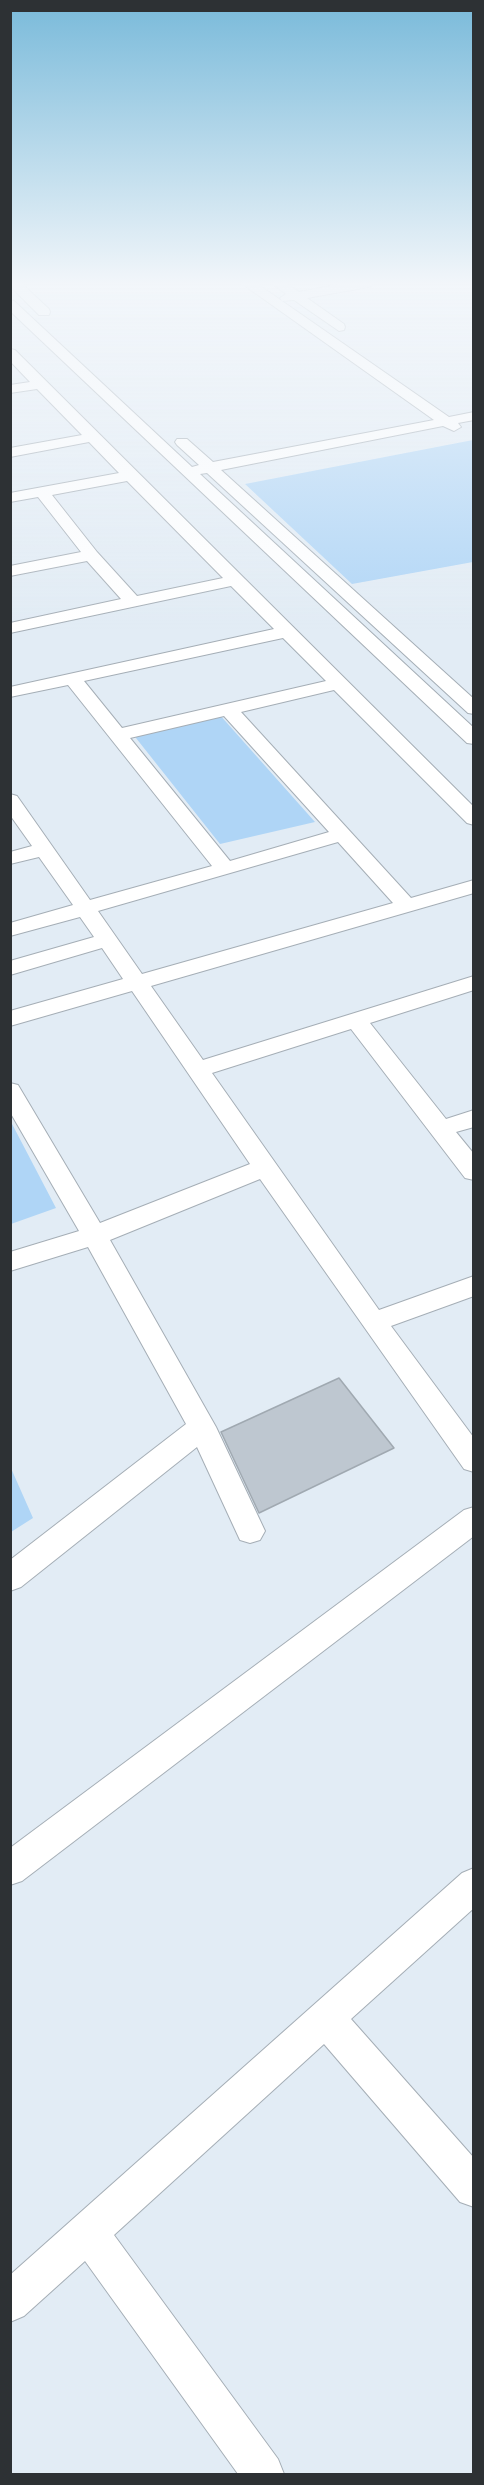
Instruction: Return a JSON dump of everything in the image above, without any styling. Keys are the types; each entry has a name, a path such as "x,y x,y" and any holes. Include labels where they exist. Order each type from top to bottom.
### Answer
{"street":[{"path":"56,399 337,684 474,819"},
{"path":"110,399 474,740"},
{"path":"414,399 448,422"},
{"path":"446,404 469,424"},
{"path":"193,478 208,468 283,453 448,422 469,424"},
{"path":"193,478 222,479 300,464 469,424"},
{"path":"175,436 474,709"},
{"path":"10,453 93,437"},
{"path":"283,453 300,464"},
{"path":"10,498 130,476"},
{"path":"42,492 91,555 132,601"},
{"path":"10,571 91,555"},
{"path":"10,628 236,580"},
{"path":"10,692 286,632"},
{"path":"73,679 224,867"},
{"path":"118,735 337,684"},
{"path":"228,709 406,905"},
{"path":"10,800 373,1322 472,1458"},
{"path":"10,930 342,835"},
{"path":"10,858 46,849"},
{"path":"10,1019 139,984 474,886"},
{"path":"10,968 107,940"},
{"path":"199,1069 474,983"},
{"path":"356,1020 474,1172"},
{"path":"10,1091 202,1427 250,1531"},
{"path":"440,1129 474,1118"},
{"path":"10,1262 94,1236 266,1167"},
{"path":"373,1322 474,1286"},
{"path":"10,1578 202,1427"},
{"path":"10,1869 474,1519"},
{"path":"10,2302 474,1885"},
{"path":"326,2018 474,2188"},
{"path":"88,2232 263,2475"}],"shaded area":[{"path":"473,440 473,562 352,584 245,484"},
{"path":"219,714 315,822 220,844 132,733"},
{"path":"11,1122 56,1208 10,1224"},
{"path":"10,1466 33,1518 11,1532 10,1532"}],"building":[{"path":"339,1378 394,1448 259,1513 221,1432"}]}
